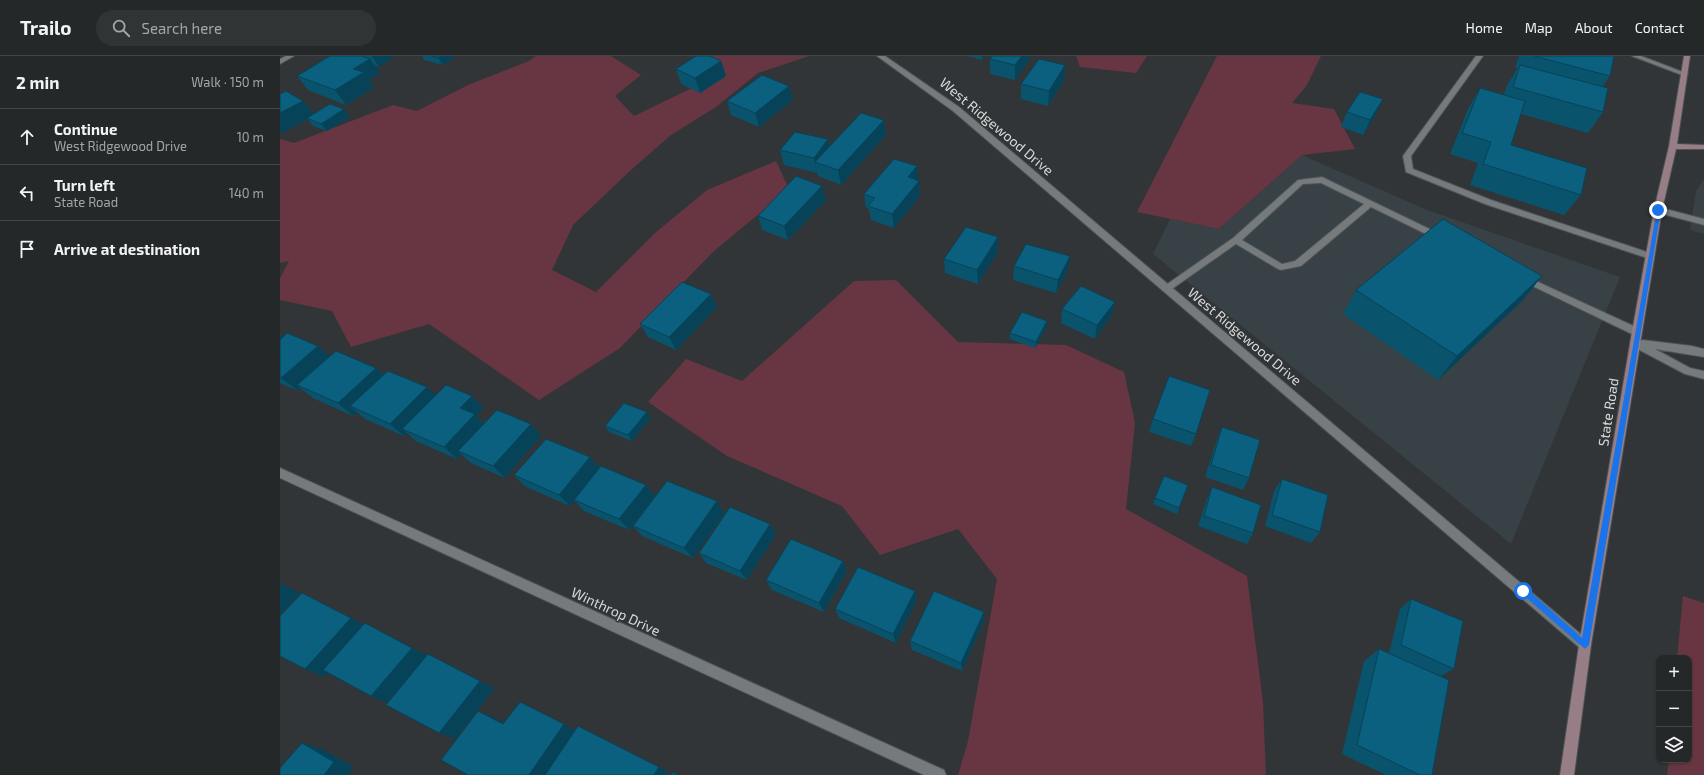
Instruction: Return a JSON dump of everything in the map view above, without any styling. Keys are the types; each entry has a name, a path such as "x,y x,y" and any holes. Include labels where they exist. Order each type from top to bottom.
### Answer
{"main road":[{"name":"State Road","path":"1567,775 1585,645 1636,338 1658,210 1673,146 1687,56"},
{"path":"1673,146 1704,147"}],"street":[{"path":"280,62 291,56"},
{"name":"West Ridgewood Drive","path":"880,56 956,109 1585,645"},
{"path":"1480,56 1407,156 1409,170 1488,202 1650,256"},
{"path":"1635,56 1684,74"},
{"path":"1166,289 1236,240 1301,182 1322,180 1448,242"},
{"path":"1236,240 1281,267 1298,264 1369,204"},
{"path":"1658,210 1704,222"},
{"path":"1512,273 1636,338 1688,371 1704,376"},
{"path":"1636,338 1704,353"},
{"name":"Winthrop Drive","path":"280,473 939,775"}],"shaded area":[{"path":"536,56 611,56 641,75 615,96 634,116 692,88 711,56 809,56 758,73 716,107 671,135 631,170 573,225 552,270 596,292 655,233 707,190 776,161 789,189 714,251 620,348 539,400 429,324 351,347 332,311 280,300 280,278 289,261 280,263 280,139 294,143 393,105 417,111 468,85 529,61"},
{"path":"1076,56 1147,56 1136,73 1080,67"},
{"path":"1217,56 1321,56 1307,85 1292,103 1334,109 1355,149 1302,155 1219,229 1137,212"},
{"path":"1302,155 1427,210 1620,277 1511,544 1153,254 1170,219 1219,229"},
{"path":"1704,179 1704,234 1690,230 1696,191"},
{"path":"896,280 958,342 1066,345 1124,372 1135,423 1126,509 1247,576 1263,703 1266,775 958,775 968,741 997,579 958,529 880,555 842,506 727,456 648,402 686,359 742,381 854,281"},
{"path":"1683,596 1704,603 1704,775 1667,775 1669,763 1692,763 1692,655 1677,655"}],"building":[{"path":"330,56 362,56 370,59 353,69 364,72 335,90 297,76"},
{"path":"696,56 710,56 721,61 695,78 676,69"},
{"path":"992,56 1022,56 1015,65 990,59"},
{"path":"1534,56 1614,56 1610,76"},
{"path":"1039,59 1065,65 1049,91 1021,84"},
{"path":"1520,65 1608,88 1603,112 1513,87"},
{"path":"762,75 789,86 755,113 727,101"},
{"path":"1480,88 1525,101 1511,145 1587,168 1581,195 1483,164 1491,142 1462,133"},
{"path":"286,91 303,101 280,113 280,94"},
{"path":"1360,92 1383,99 1370,120 1347,112"},
{"path":"330,104 344,109 321,124 307,118"},
{"path":"861,113 884,120 838,170 815,162"},
{"path":"795,132 828,139 814,158 780,150"},
{"path":"894,159 917,166 908,177 919,181 892,214 868,206 875,198 864,194"},
{"path":"796,176 822,186 784,226 758,216"},
{"path":"1443,219 1542,276 1457,356 1356,290"},
{"path":"966,227 998,237 977,270 944,259"},
{"path":"1026,244 1070,256 1058,280 1014,266"},
{"path":"682,282 711,294 669,337 640,324"},
{"path":"1081,286 1115,302 1097,325 1062,309"},
{"path":"1022,312 1047,321 1036,342 1010,333"},
{"path":"287,333 318,346 281,378 280,340"},
{"path":"336,351 376,368 338,403 297,385"},
{"path":"388,371 427,387 390,424 350,406"},
{"path":"1169,376 1210,390 1196,434 1153,419"},
{"path":"446,385 472,396 460,408 475,414 444,447 402,429"},
{"path":"624,403 647,412 628,435 605,426"},
{"path":"497,410 531,424 493,466 458,451"},
{"path":"1222,427 1260,440 1249,478 1211,465"},
{"path":"546,439 590,457 559,495 514,475"},
{"path":"601,466 646,485 619,519 574,500"},
{"path":"1164,476 1188,485 1179,508 1155,498"},
{"path":"1282,479 1328,495 1320,532 1272,515"},
{"path":"667,481 717,501 684,548 633,526"},
{"path":"1212,487 1261,505 1253,533 1204,516"},
{"path":"730,507 770,524 740,571 699,553"},
{"path":"791,539 843,561 819,603 766,580"},
{"path":"858,567 915,591 893,634 835,609"},
{"path":"934,591 984,612 961,663 910,641"},
{"path":"302,593 351,618 305,669 280,656 280,616"},
{"path":"1411,599 1463,621 1454,669 1401,645"},
{"path":"365,623 412,648 371,696 323,670"},
{"path":"1379,649 1449,680 1432,775 1420,775 1357,745"},
{"path":"428,654 480,681 439,733 386,705"},
{"path":"520,702 564,724 529,775 468,775 441,760 478,711 503,724"},
{"path":"578,726 659,767 654,775 545,775"},
{"path":"302,743 334,762 324,775 280,775 280,768"},
{"path":"673,772 678,775 671,775"}],"route":[{"path":"1523,591 1585,645 1658,210"}]}
